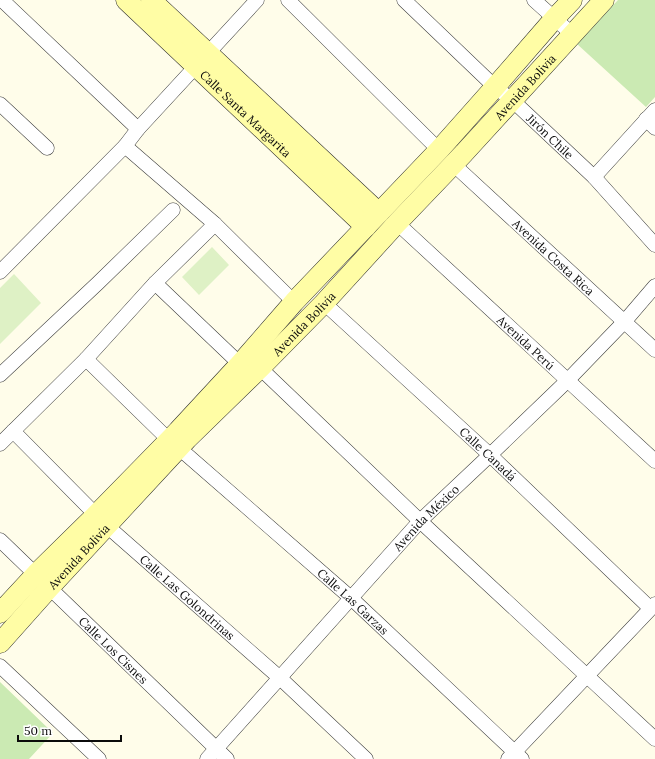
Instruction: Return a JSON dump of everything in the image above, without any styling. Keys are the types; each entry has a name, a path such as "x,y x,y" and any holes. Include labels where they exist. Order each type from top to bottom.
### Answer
{"main road":[{"name":"Calle Santa Margarita","path":"126,0 202,60 372,220"},
{"name":"Calle Santa Margarita","path":"151,0 202,60"},
{"name":"Avenida Bolivia","path":"0,613 42,581 174,444 240,364 294,302 439,150 572,0"},
{"name":"Avenida Bolivia","path":"174,444 260,368 295,333 573,36 604,0"},
{"path":"280,319 295,333"},
{"name":"Avenida Bolivia","path":"0,643 42,581"}],"street":[{"path":"2,0 138,129"},
{"path":"0,272 125,146 138,129 257,0"},
{"path":"288,0 439,150"},
{"name":"Jirón Chile","path":"404,0 495,88 512,100 594,177 655,245"},
{"path":"534,0 573,36"},
{"path":"0,104 47,148"},
{"path":"594,177 652,119"},
{"path":"125,146 215,224 294,302"},
{"name":"Avenida Costa Rica","path":"453,164 655,350"},
{"path":"0,375 98,284 173,210"},
{"name":"Avenida Perú","path":"397,223 655,461"},
{"path":"0,444 86,359 155,283 215,224"},
{"path":"155,283 240,364"},
{"name":"Avenida México","path":"211,754 420,521 567,381 625,321 655,286"},
{"name":"Calle Canadá","path":"324,303 652,606"},
{"name":"Calle Las Garzas","path":"86,359 174,444 351,598 515,757"},
{"path":"260,368 420,521 655,739"},
{"name":"Calle Las Golondrinas","path":"13,431 102,520 280,678 366,759"},
{"name":"Calle Los Cisnes","path":"0,540 211,754 227,759"},
{"path":"515,757 652,606"},
{"path":"0,666 99,759"}],"green space":[{"path":"618,0 655,0 655,97 646,107 577,44"},
{"path":"212,247 229,265 199,295 182,277"},
{"path":"14,274 41,303 0,344 0,288"},
{"path":"0,682 53,733 29,759 0,759"}]}
